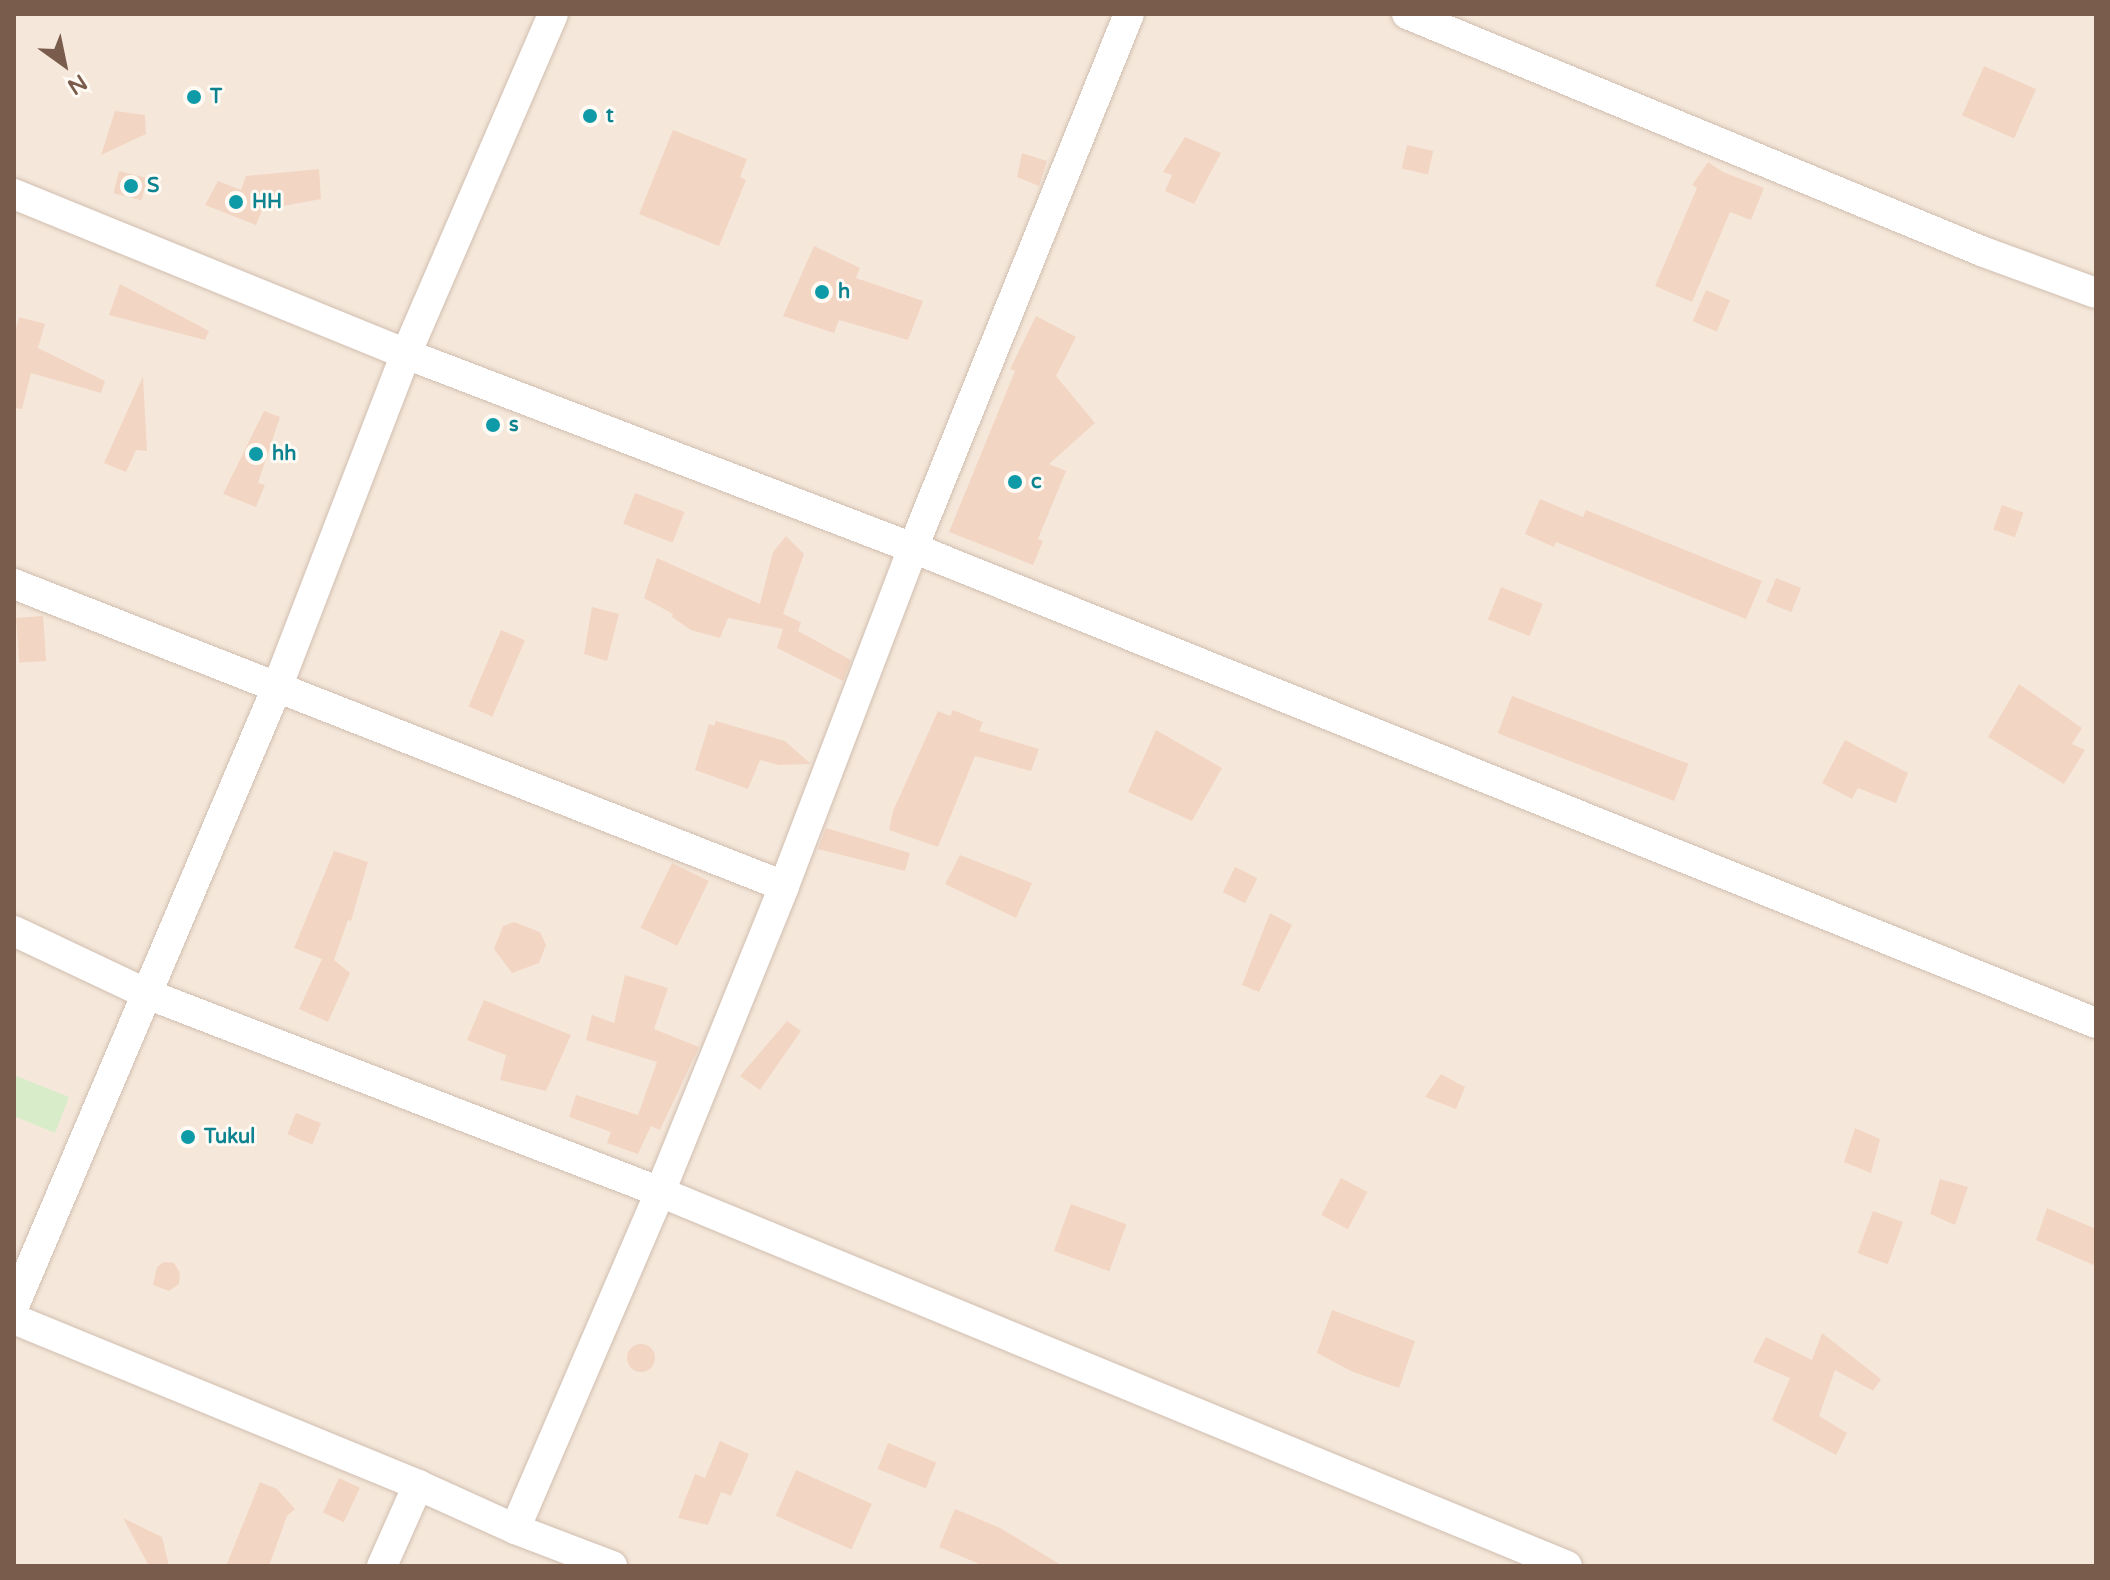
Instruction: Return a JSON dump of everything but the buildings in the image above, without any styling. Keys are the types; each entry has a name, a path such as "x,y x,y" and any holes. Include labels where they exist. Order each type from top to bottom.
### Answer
{"street":[{"path":"14,1306 278,685 406,354 553,14"},
{"path":"515,1529 660,1192 784,886 913,548 1129,14"},
{"path":"1407,14 1984,252 2096,293"},
{"path":"14,194 406,354 913,548 2096,1023"},
{"path":"14,584 784,886"},
{"path":"14,931 147,994 660,1192 1567,1566"},
{"path":"14,1319 418,1485 515,1529 612,1566"},
{"path":"382,1566 418,1485"}],"shaded area":[{"path":"14,14 2096,14 2096,1566 14,1566"}],"green space":[{"path":"14,1075 69,1097 55,1133 14,1116"}],"place":[{"name":"T","path":"194,97"},
{"name":"t","path":"590,116"},
{"name":"S","path":"131,186"},
{"name":"HH","path":"236,202"},
{"name":"h","path":"822,292"},
{"name":"s","path":"493,425"},
{"name":"hh","path":"256,454"},
{"name":"c","path":"1015,482"},
{"name":"Tukul","path":"188,1137"}]}
